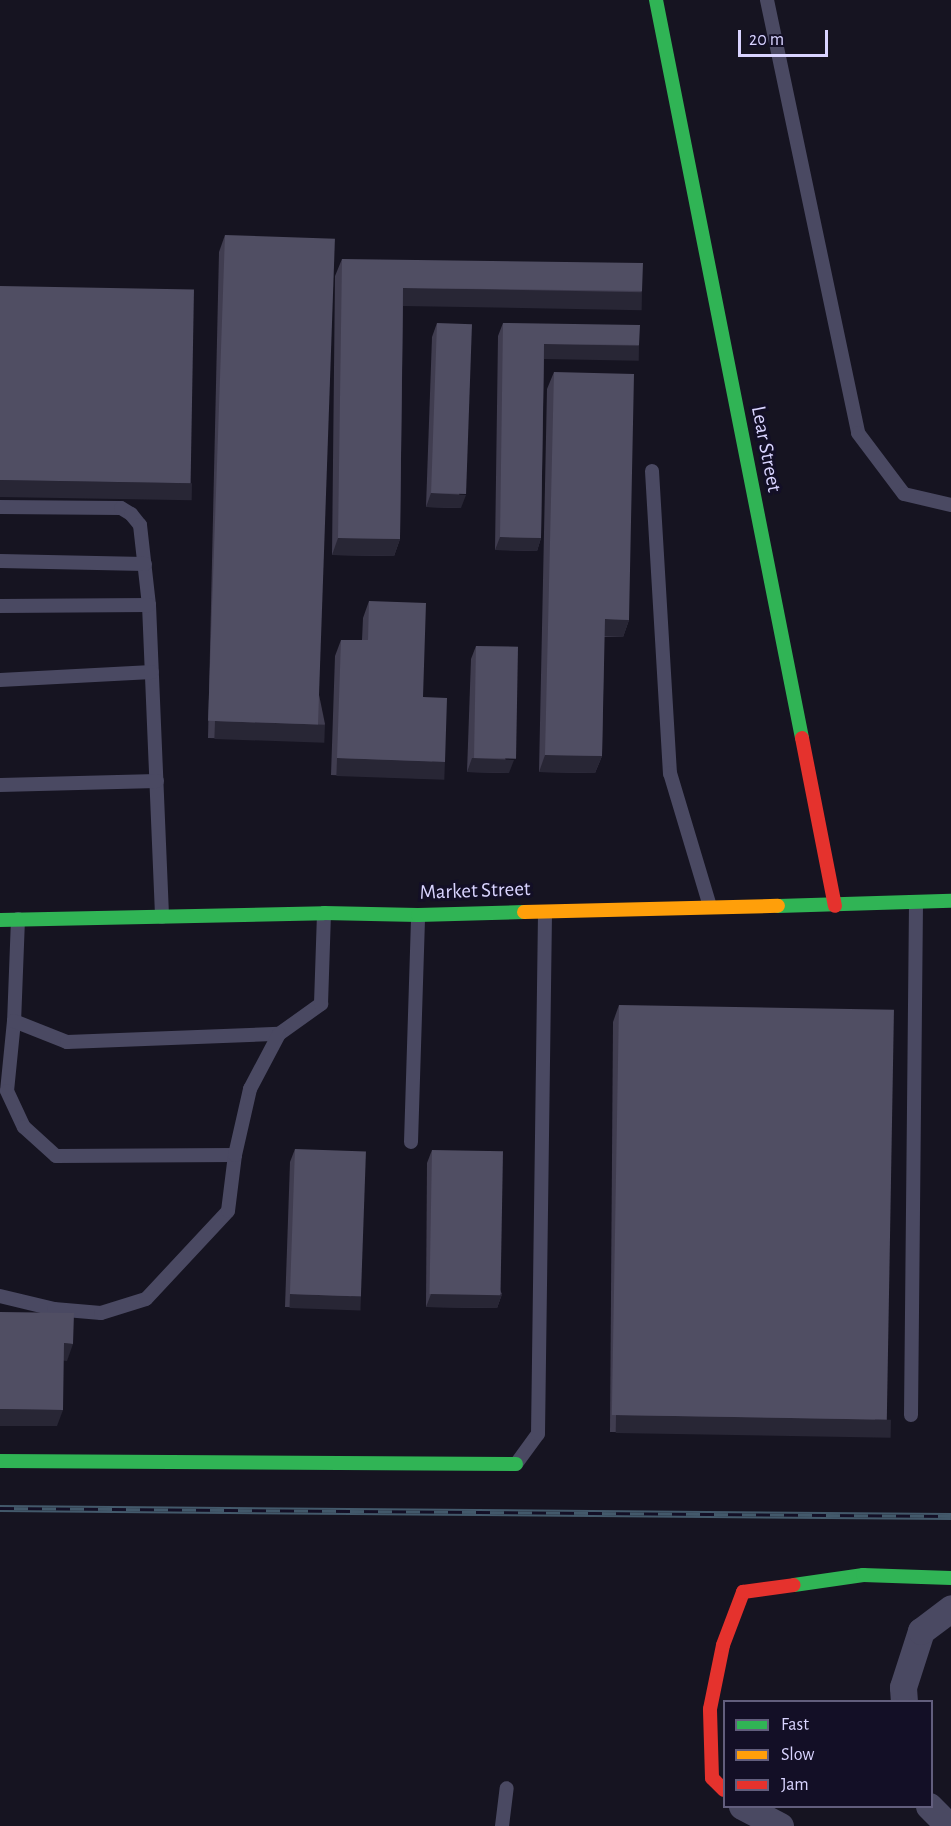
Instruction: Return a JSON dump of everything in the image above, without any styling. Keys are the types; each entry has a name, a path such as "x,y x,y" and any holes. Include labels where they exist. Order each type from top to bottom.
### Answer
{"street":[{"name":"Lear Street","path":"656,0 835,906"},
{"name":"Market Street","path":"0,920 324,913 418,915 545,910 835,906 951,901"},
{"path":"0,1461 516,1464"},
{"path":"723,1789 712,1778 710,1709 723,1645 743,1592 863,1575 951,1578"},
{"path":"904,1700 903,1687 921,1631 951,1608"},
{"path":"746,1808 780,1826"},
{"path":"931,1808 949,1826"}],"lane":[{"path":"767,0 858,433 904,494 951,505"},
{"path":"652,471 670,773 711,908"},
{"path":"0,507 121,508 132,514 140,525 149,605 162,916"},
{"path":"0,561 145,564"},
{"path":"0,606 149,605"},
{"path":"0,680 152,672"},
{"path":"0,785 156,781"},
{"path":"911,1415 916,902"},
{"path":"516,1464 538,1434 545,910"},
{"path":"0,1296 54,1309 101,1313 146,1299 228,1211 235,1155 250,1089 279,1034 321,1004 324,913"},
{"path":"411,1142 418,915"},
{"path":"18,920 14,1022 8,1091 24,1127 57,1156 235,1155"},
{"path":"14,1022 67,1042 279,1034"},
{"path":"502,1826 507,1788"}],"building":[{"path":"225,235 335,239 318,725 208,721"},
{"path":"342,259 643,263 642,291 403,288 400,539 338,538"},
{"path":"0,286 194,289 191,483 0,480"},
{"path":"437,323 472,324 466,494 431,493"},
{"path":"503,323 640,325 639,345 544,344 541,538 500,537"},
{"path":"554,372 634,374 629,620 605,619 602,756 545,755"},
{"path":"369,601 426,603 423,697 447,698 445,762 337,758 341,640 368,640"},
{"path":"476,646 518,647 516,759 474,758"},
{"path":"619,1005 894,1010 887,1420 612,1415"},
{"path":"295,1149 366,1151 361,1296 290,1294"},
{"path":"432,1150 503,1151 500,1295 429,1294"},
{"path":"0,1312 74,1313 73,1344 64,1343 63,1410 0,1409"}],"railway":[{"path":"0,1508 951,1516"}],"traffic: fast":[{"path":"656,0 802,738"},
{"path":"778,906 951,901"},
{"path":"0,920 324,913 418,915 524,912"},
{"path":"0,1461 516,1464"},
{"path":"794,1585 863,1575 951,1578"}],"traffic: slow":[{"path":"524,912 778,906"}],"traffic: jam":[{"path":"802,738 835,906"},
{"path":"723,1789 712,1778 710,1709 723,1645 743,1592 794,1585"}]}
